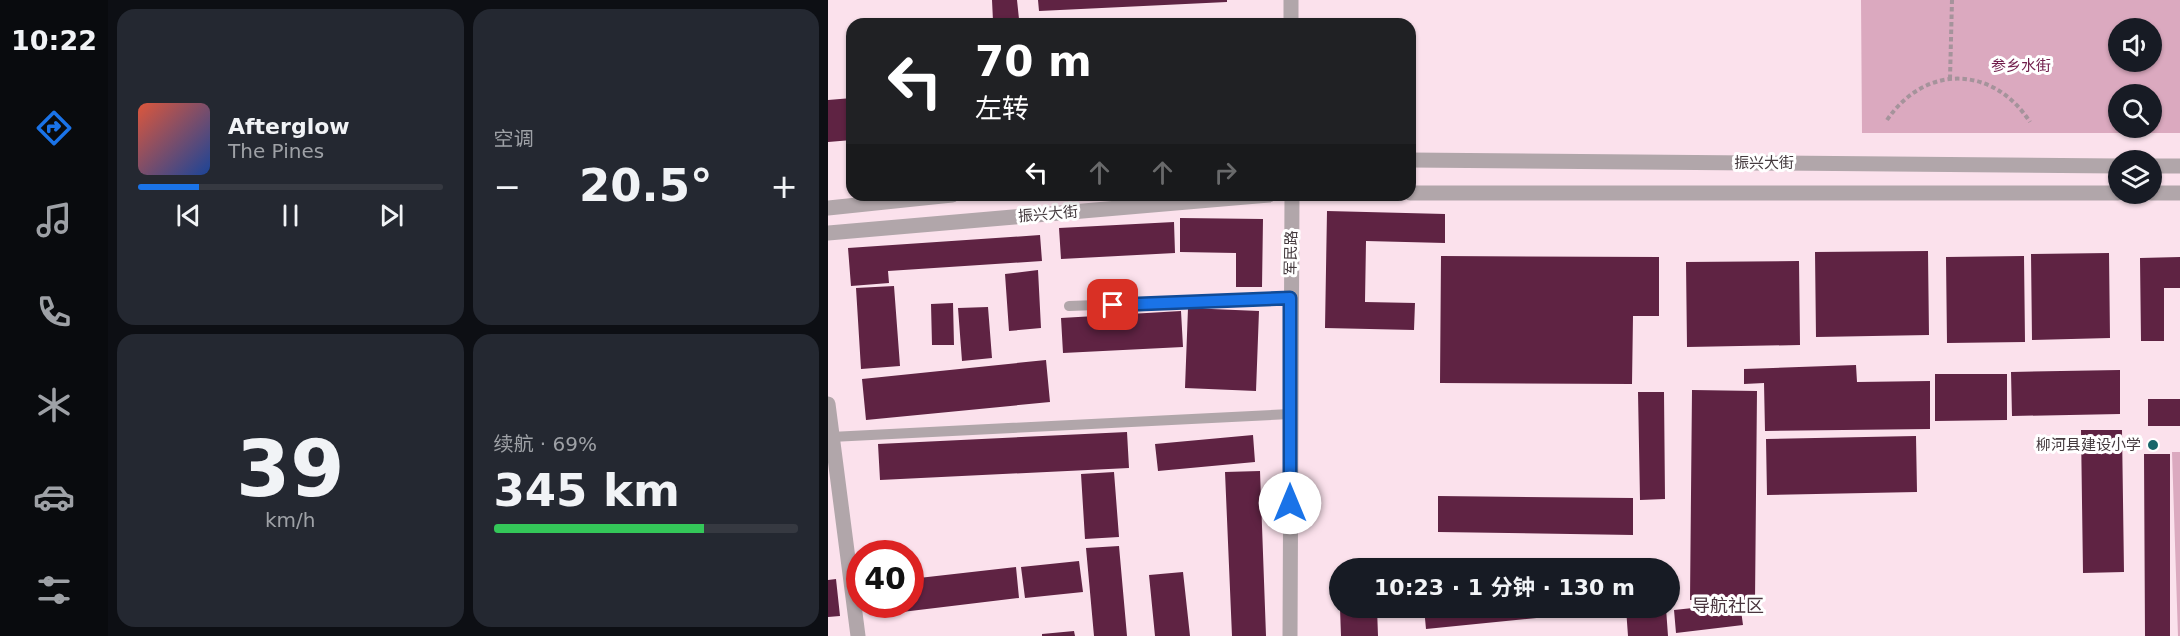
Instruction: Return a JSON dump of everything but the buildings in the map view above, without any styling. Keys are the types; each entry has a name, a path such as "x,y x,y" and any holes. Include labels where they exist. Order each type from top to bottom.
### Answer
{"street":[{"path":"1291,0 1291,18"},
{"name":"振兴大街","path":"1416,160 2108,166"},
{"path":"2162,166 2180,166"},
{"name":"振兴大街","path":"1416,193 2108,193"},
{"path":"2162,193 2180,193"},
{"path":"828,208 895,201"},
{"name":"振兴大街","path":"828,233 1199,201"},
{"name":"军民路","path":"1290,636 1292,201"},
{"path":"828,404 858,636"}],"lane":[{"path":"1068,306 1290,298"},
{"path":"831,438 1290,414"}],"path":[{"path":"1950,79 1952,0"},
{"path":"1887,120 1896,108 1920,88 1950,79 1982,82 1996,88 2021,108 2030,122"}],"green space":[{"name":"参乡水街","path":"1861,0 2180,0 2180,133 2162,133 2162,84 2108,84 2108,133 1862,133"},
{"path":"2172,452 2180,452 2180,636 2178,636"}],"place":[{"name":"柳河县建设小学","path":"2153,445"}],"district":[{"name":"导航社区","path":"1728,606"}],"route":[{"path":"1113,305 1290,298 1290,503"}]}
